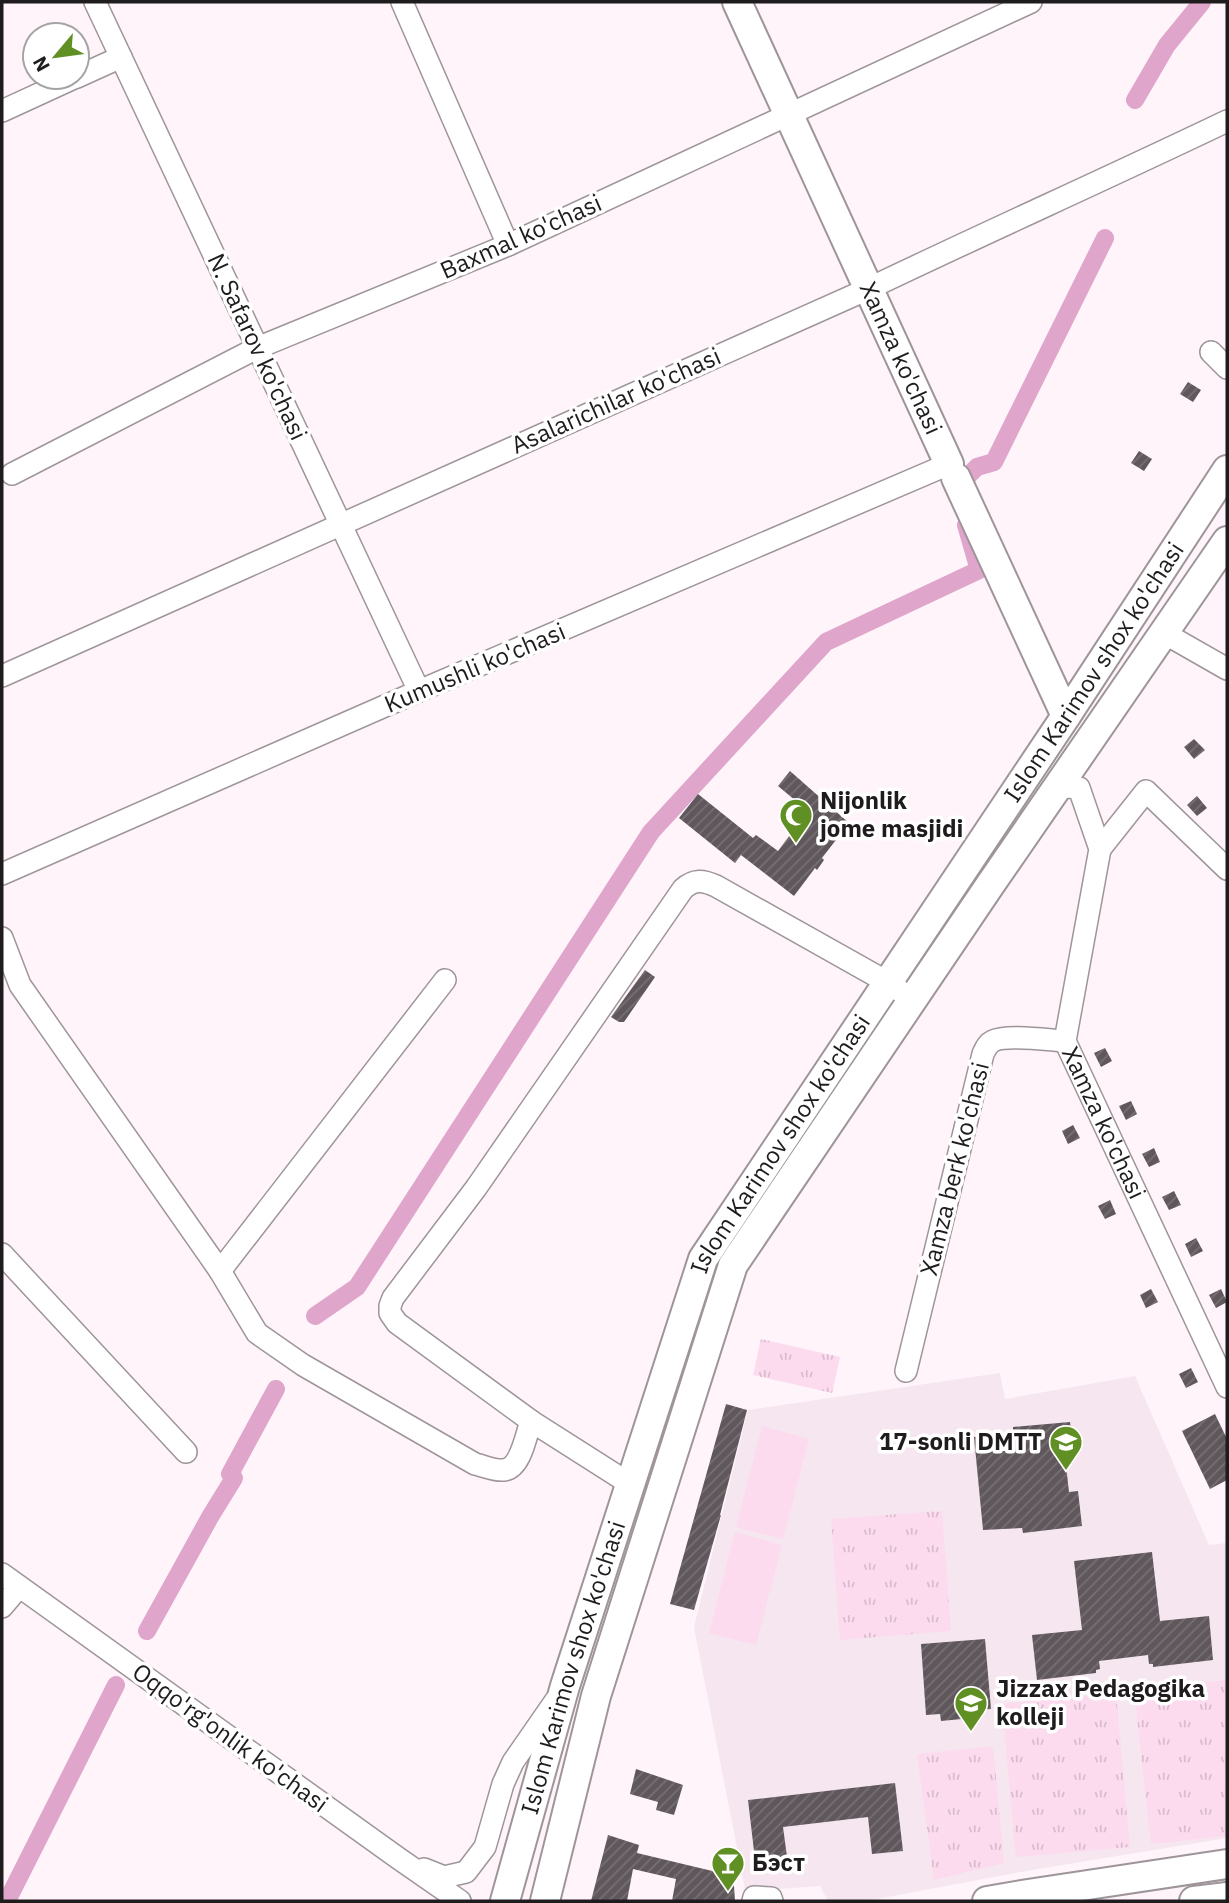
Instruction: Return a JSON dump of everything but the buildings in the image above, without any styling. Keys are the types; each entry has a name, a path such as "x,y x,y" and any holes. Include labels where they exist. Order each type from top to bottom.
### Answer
{"main road":[{"name":"Xamza ko'chasi","path":"737,2 1066,716"},
{"name":"Islom Karimov shox ko'chasi","path":"505,1901 565,1686 703,1259 1227,470"},
{"name":"Islom Karimov shox ko'chasi","path":"545,1901 596,1696 733,1265 1227,541"},
{"path":"964,868 965,883 977,890 990,886"},
{"path":"881,992 897,1002 902,1013 907,1010"},
{"path":"987,1901 1227,1864"},
{"path":"1194,1901 1227,1897"}],"street":[{"name":"N. Safarov ko'chasi","path":"95,2 419,691"},
{"path":"402,2 508,245"},
{"name":"Baxmal ko'chasi","path":"12,474 257,348 508,245 1031,2"},
{"path":"91,71 121,57"},
{"path":"2,111 46,91"},
{"name":"Asalarichilar ko'chasi","path":"2,676 868,289 1227,121"},
{"path":"1211,352 1227,368"},
{"name":"Kumushli ko'chasi","path":"2,874 419,691 956,478"},
{"path":"1164,633 1227,669"},
{"name":"Xamza ko'chasi","path":"1056,791 1067,787 1079,788 1100,849 1065,1041 1227,1387"},
{"path":"1100,849 1146,791 1227,869"},
{"path":"631,1484 531,1421 397,1322 390,1313 393,1298 477,1188 683,889 696,881 706,881 881,992"},
{"path":"2,938 20,985 220,1271 257,1333 303,1365 475,1464 502,1470 510,1468 517,1462 531,1421"},
{"path":"220,1271 445,980"},
{"name":"Xamza berk ko'chasi","path":"906,1371 983,1054 988,1045 1005,1037 1065,1041"},
{"path":"2,1254 186,1452"},
{"name":"Oqqo'rg'onlik ko'chasi","path":"2,1574 459,1901"},
{"path":"2,1607 19,1587"},
{"path":"398,1858 444,1877 466,1872 485,1847 503,1784 513,1762 565,1686"},
{"path":"752,1901 754,1897 771,1898 772,1901"}],"shaded area":[{"name":"Jizzax Pedagogika kolleji","path":"1000,1373 1005,1399 1135,1376 1209,1545 1227,1543 1227,1838 866,1901 828,1901 820,1886 745,1889 694,1627 748,1410"}],"green space":[{"path":"761,1339 840,1357 832,1393 753,1375"},
{"path":"762,1426 809,1439 783,1539 736,1527"},
{"path":"942,1511 951,1631 840,1640 831,1519"},
{"path":"735,1532 782,1545 756,1645 709,1633"},
{"path":"1227,1680 1227,1836 1151,1844 1134,1690"},
{"path":"1116,1694 1130,1847 1016,1857 1002,1704"},
{"path":"993,1746 1004,1863 934,1880 917,1754"}],"waterway":[{"path":"1135,100 1167,45 1202,2"},
{"path":"956,492 955,489 977,467 994,462 1105,238"},
{"path":"315,1316 357,1287 651,832 826,642 979,570 966,525"},
{"path":"147,1631 234,1478 230,1474 276,1389"},
{"path":"7,1901 116,1685"}],"place":[{"name":"Nijonlik jome masjidi","path":"796,845"},
{"name":"17-sonli DMTT","path":"1066,1472"},
{"name":"Jizzax Pedagogika kolleji","path":"971,1733"},
{"name":"Бэст","path":"728,1893"}]}
